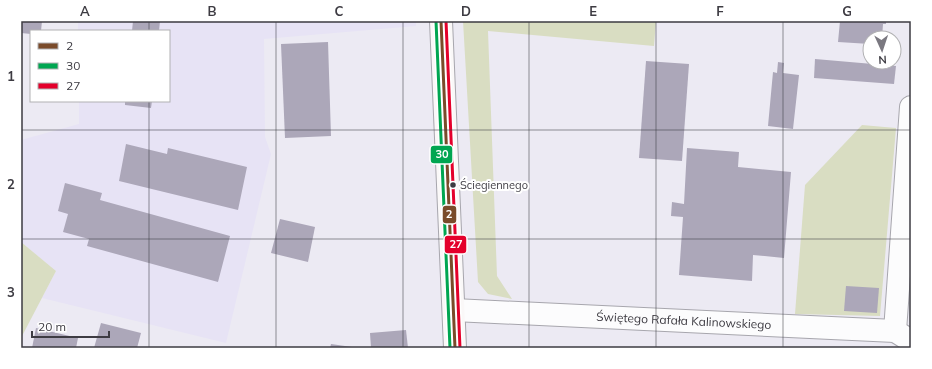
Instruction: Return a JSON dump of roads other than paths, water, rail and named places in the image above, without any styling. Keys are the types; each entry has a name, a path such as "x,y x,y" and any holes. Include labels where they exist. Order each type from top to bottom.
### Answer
{"street":[{"path":"441,21 455,348"},
{"path":"903,336 911,107"},
{"name":"Świętego Rafała Kalinowskiego","path":"454,310 903,336"}],"place":[{"name":"Ściegiennego","path":"453,185"}]}
